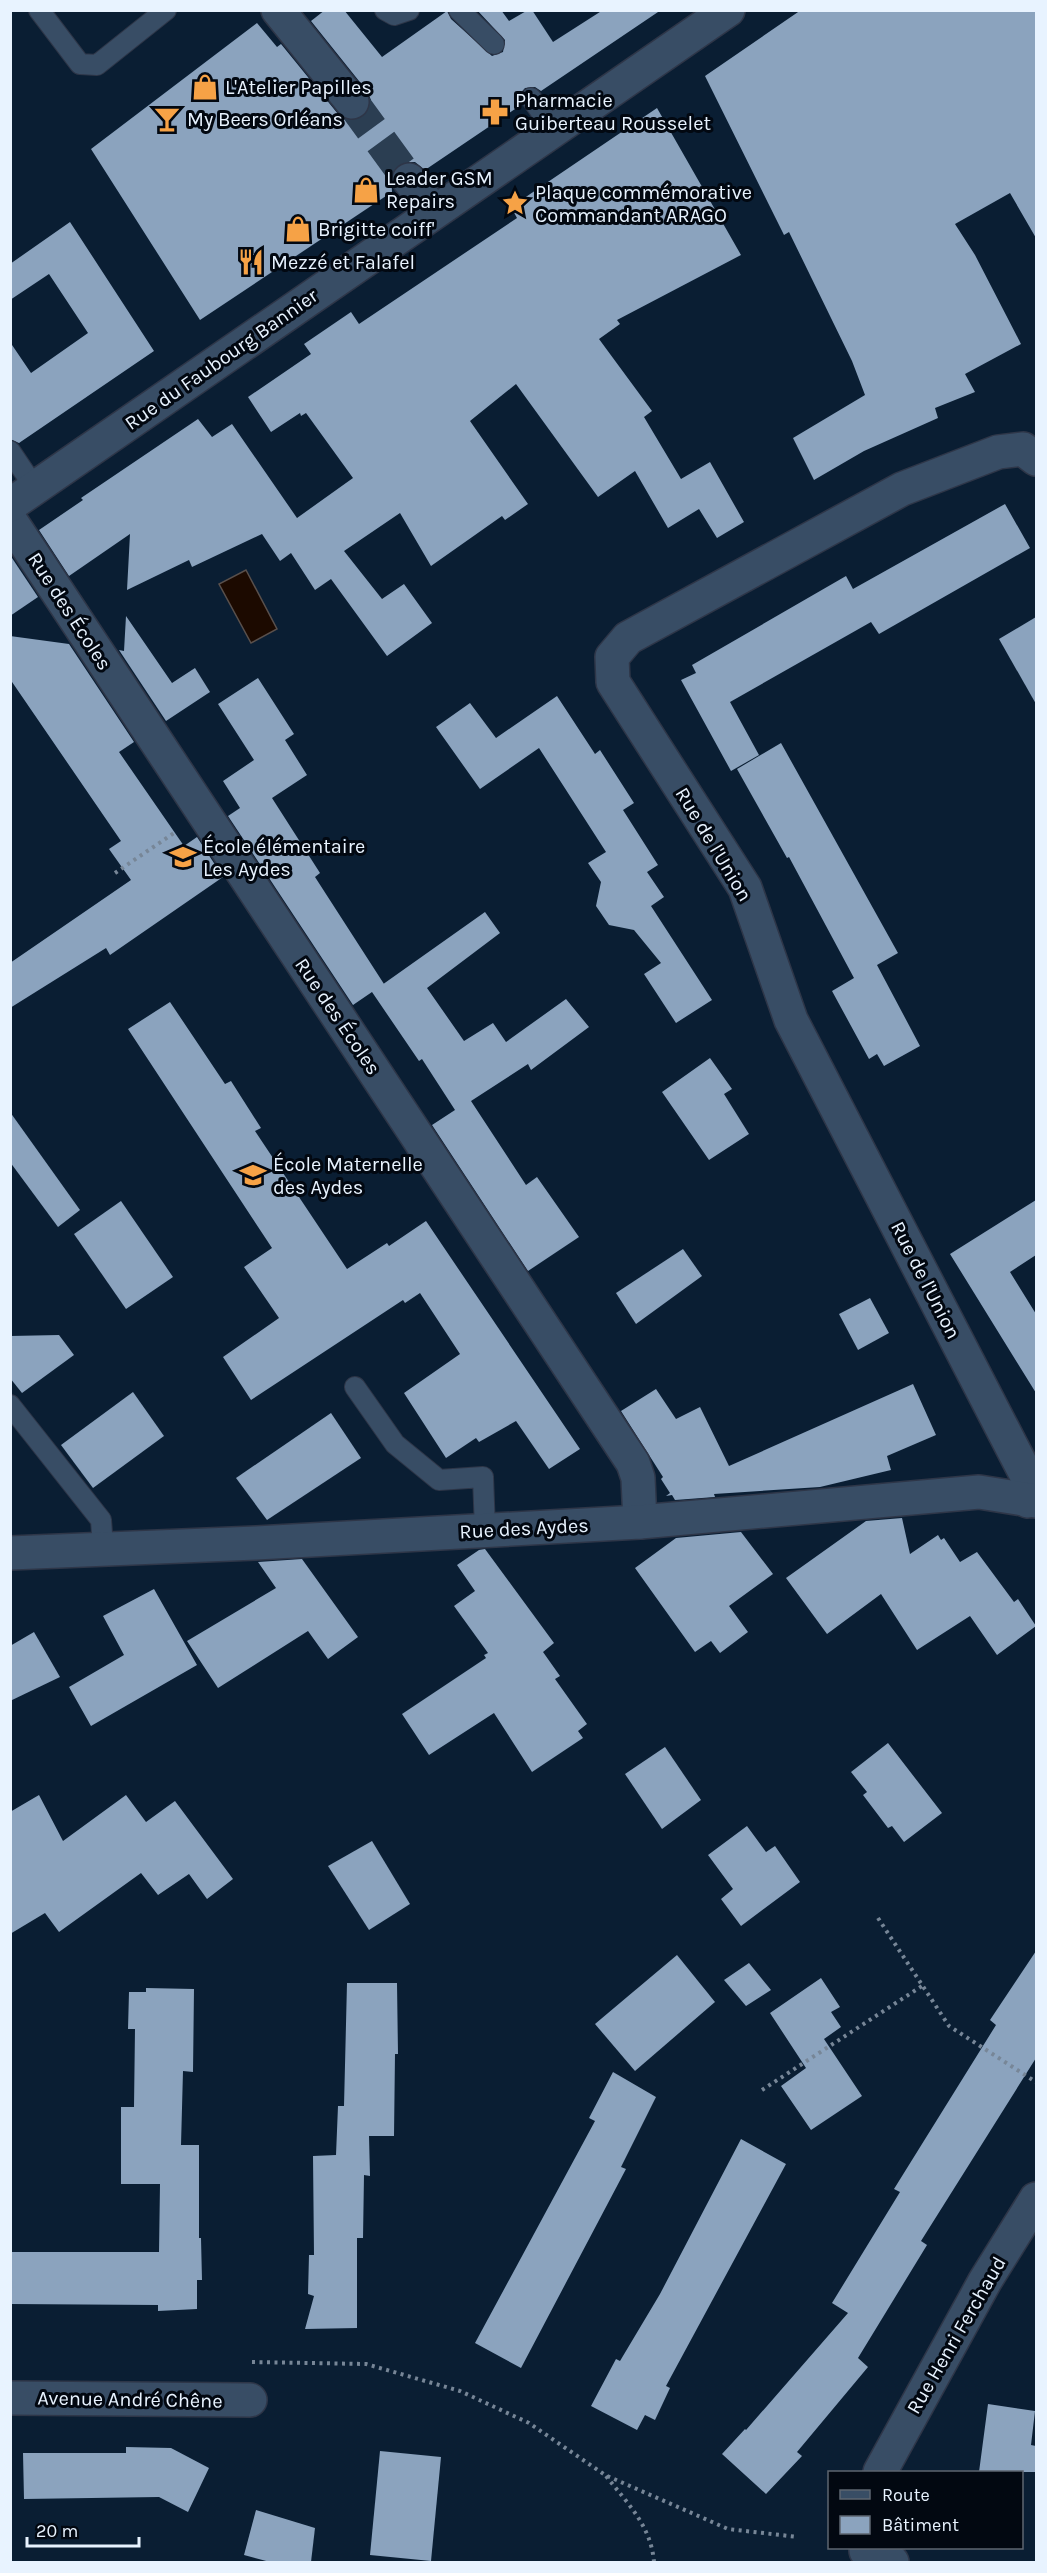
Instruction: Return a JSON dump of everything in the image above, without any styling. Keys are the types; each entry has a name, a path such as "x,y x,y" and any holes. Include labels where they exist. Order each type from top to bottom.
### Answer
{"street":[{"path":"278,10 352,102"},
{"name":"Rue du Faubourg Bannier","path":"22,497 728,10"},
{"path":"409,180 434,211"},
{"name":"Rue de l'Union","path":"1032,1501 1032,1484 791,1020 745,888 614,682 612,657 628,638 902,489 998,452 1023,449 1036,459"},
{"name":"Rue des Écoles","path":"10,520 202,814 633,1463 638,1478 640,1522"},
{"name":"Rue des Aydes","path":"10,1553 640,1522 979,1492 1032,1501"},
{"name":"Rue Henri Ferchaud","path":"881,2471 985,2281 1026,2239 1036,2199"},
{"name":"Avenue André Chêne","path":"10,2398 250,2400"}],"lane":[{"path":"39,10 80,64 97,65 166,10"},
{"path":"385,10 394,15 409,10"},
{"path":"459,10 494,44"},
{"path":"531,98 554,130"},
{"path":"10,451 22,497"},
{"path":"355,1387 395,1444 439,1480 483,1477 485,1529"},
{"path":"10,1405 101,1520 103,1547"}],"path":[{"path":"114,873 202,814"},
{"path":"878,1918 949,2026 1036,2082"},
{"path":"762,2090 922,1986"},
{"path":"529,2423 605,2475 728,2529 798,2537"},
{"path":"605,2475 645,2526 654,2562"}],"shaded area":[{"path":"246,570 277,629 251,643 219,584"}],"building":[{"path":"325,10 344,10 382,57 447,11 451,19 492,56 503,52 505,40 477,10 501,10 509,21 532,10 553,42 603,10 661,10 541,91 535,87 525,88 520,94 521,105 425,170 415,162 398,165 391,174 392,192 200,320 91,149 257,23 277,47 281,44 338,114 346,120 354,121 363,117 370,108 371,100 367,91 311,21"},
{"path":"801,10 1036,10 1036,238 1010,193 955,224 975,255 1021,344 965,374 975,392 935,408 938,418 864,451 814,480 793,438 865,395 852,361 789,232 784,235 705,76"},
{"path":"657,108 741,255 617,320 620,324 599,339 652,411 644,417 681,479 710,462 744,522 717,538 699,509 668,528 635,471 598,497 516,384 470,421 528,504 505,520 502,516 431,566 400,513 344,551 382,599 404,584 432,623 387,656 331,579 315,590 291,553 280,561 262,534 192,567 189,560 127,590 130,534 69,576 39,530 83,500 81,498 198,419 212,437 232,424 297,518 353,478 306,413 301,416 300,413 271,432 248,397 311,354 304,344 351,312 359,324 517,218 511,207"},
{"path":"70,222 154,351 19,443 10,439 10,342 31,373 88,333 49,274 10,300 10,264"},
{"path":"1005,504 1030,548 879,634 871,622 730,702 759,755 731,771 681,680 696,673 692,665 846,576 853,589"},
{"path":"10,555 38,597 10,616"},
{"path":"126,616 172,683 195,668 210,692 166,721 119,650 124,651"},
{"path":"1036,617 1036,704 999,639"},
{"path":"10,636 69,644 134,742 119,752 184,846 197,837 223,877 110,955 106,948 10,1008 10,963 131,880 109,849 121,841 10,679"},
{"path":"258,678 294,734 285,740 307,775 272,798 320,873 315,877 384,984 485,912 500,933 427,988 464,1041 493,1023 506,1042 566,999 589,1027 531,1070 528,1064 471,1101 526,1185 537,1177 579,1237 528,1271 432,1125 455,1110 422,1059 419,1061 372,992 353,1005 228,816 240,808 223,781 254,760 218,704"},
{"path":"557,696 595,754 600,750 634,803 623,810 658,865 647,872 664,897 651,906 712,1000 676,1023 644,974 661,963 634,930 609,925 596,906 601,882 588,863 606,852 539,748 480,789 436,727 470,703 496,738"},
{"path":"781,743 898,953 877,965 920,1046 884,1066 877,1054 869,1059 832,991 854,978 789,857 787,858 737,769"},
{"path":"170,1002 225,1084 231,1081 261,1128 255,1131 347,1269 387,1243 389,1246 426,1221 580,1449 549,1469 516,1421 479,1442 476,1438 446,1458 404,1393 460,1354 420,1293 405,1303 403,1300 251,1400 223,1357 279,1318 244,1267 272,1248 128,1029"},
{"path":"710,1058 732,1089 724,1094 749,1134 709,1160 662,1092"},
{"path":"10,1112 80,1210 58,1227 10,1162"},
{"path":"1036,1200 1036,1255 1010,1272 1036,1314 1036,1393 950,1254"},
{"path":"121,1201 173,1277 126,1309 74,1234"},
{"path":"683,1249 702,1276 636,1324 616,1293"},
{"path":"870,1298 889,1333 858,1350 839,1314"},
{"path":"59,1335 74,1355 22,1393 10,1378 10,1336"},
{"path":"913,1384 936,1435 887,1456 891,1470 820,1487 714,1494 715,1497 675,1500 672,1495 666,1496 670,1493 661,1479 663,1477 621,1411 656,1389 676,1419 700,1407 729,1466"},
{"path":"133,1392 164,1436 93,1488 61,1445"},
{"path":"331,1413 361,1458 267,1520 236,1478"},
{"path":"902,1518 910,1554 938,1535 941,1540 944,1538 960,1562 977,1552 1014,1602 1018,1599 1036,1626 997,1655 970,1616 917,1650 881,1594 827,1634 786,1578 866,1521"},
{"path":"741,1532 773,1574 729,1606 748,1632 720,1653 711,1641 695,1652 635,1568 676,1538"},
{"path":"485,1549 554,1643 543,1652 560,1676 555,1679 587,1724 578,1731 583,1738 532,1772 494,1713 429,1755 402,1714 486,1658 484,1655 488,1653 454,1606 475,1591 457,1565 479,1550"},
{"path":"302,1559 358,1637 328,1659 308,1631 218,1688 187,1641 276,1588 258,1562"},
{"path":"154,1589 197,1665 91,1726 69,1687 124,1655 103,1616"},
{"path":"34,1632 60,1677 10,1701 10,1646"},
{"path":"888,1743 942,1813 904,1842 892,1826 888,1828 863,1795 867,1792 851,1772"},
{"path":"665,1747 701,1800 662,1829 625,1774"},
{"path":"39,1795 63,1841 126,1795 146,1822 175,1801 233,1879 207,1899 189,1874 158,1895 141,1873 59,1932 45,1913 10,1934 10,1812"},
{"path":"747,1826 766,1852 775,1846 800,1882 741,1926 721,1899 733,1889 708,1855"},
{"path":"372,1841 410,1904 369,1930 328,1866"},
{"path":"1036,1951 1036,2058 921,2241 927,2245 858,2358 868,2367 797,2452 802,2456 766,2494 722,2454 746,2430 848,2313 832,2303 900,2192 894,2189 996,2025 990,2020"},
{"path":"677,1955 715,2002 635,2071 595,2024"},
{"path":"749,1963 771,1990 746,2006 724,1980"},
{"path":"821,1978 840,2007 831,2012 841,2027 824,2039 862,2096 811,2130 781,2086 806,2068 770,2013"},
{"path":"347,1983 397,1983 398,2054 395,2054 394,2136 369,2136 370,2176 364,2175 363,2238 357,2238 357,2328 305,2329 314,2296 308,2294 309,2255 314,2255 313,2156 336,2155 338,2106 344,2106"},
{"path":"146,1988 194,1989 193,2072 183,2071 181,2145 199,2145 199,2238 201,2238 202,2280 197,2280 197,2309 158,2311 158,2305 10,2304 10,2252 159,2252 160,2184 121,2184 121,2107 134,2107 135,2029 128,2029 129,1992 146,1992"},
{"path":"613,2072 656,2097 621,2167 626,2169 521,2368 475,2343 595,2121 589,2118"},
{"path":"741,2139 786,2164 666,2386 670,2388 655,2420 645,2415 637,2430 591,2406 616,2359 620,2361 660,2294"},
{"path":"988,2404 1035,2411 1031,2445 1036,2446 1036,2472 979,2471"},
{"path":"126,2447 171,2448 209,2468 188,2512 159,2497 24,2499 23,2453 126,2453"},
{"path":"380,2451 441,2457 431,2561 370,2555"},
{"path":"256,2510 315,2528 311,2562 270,2562 244,2555"}],"tunnel":[{"path":"352,102 409,180"}],"place":[{"name":"L'Atelier Papilles","path":"205,87"},
{"name":"Pharmacie Guiberteau Rousselet","path":"495,112"},
{"name":"My Beers Orléans","path":"167,119"},
{"name":"Leader GSM Repairs","path":"366,190"},
{"name":"Plaque commémorative Commandant ARAGO","path":"515,203"},
{"name":"Brigitte coiff'","path":"298,229"},
{"name":"Mezzé et Falafel","path":"251,262"},
{"name":"École élémentaire Les Aydes","path":"183,857"},
{"name":"École Maternelle des Aydes","path":"253,1175"}]}
